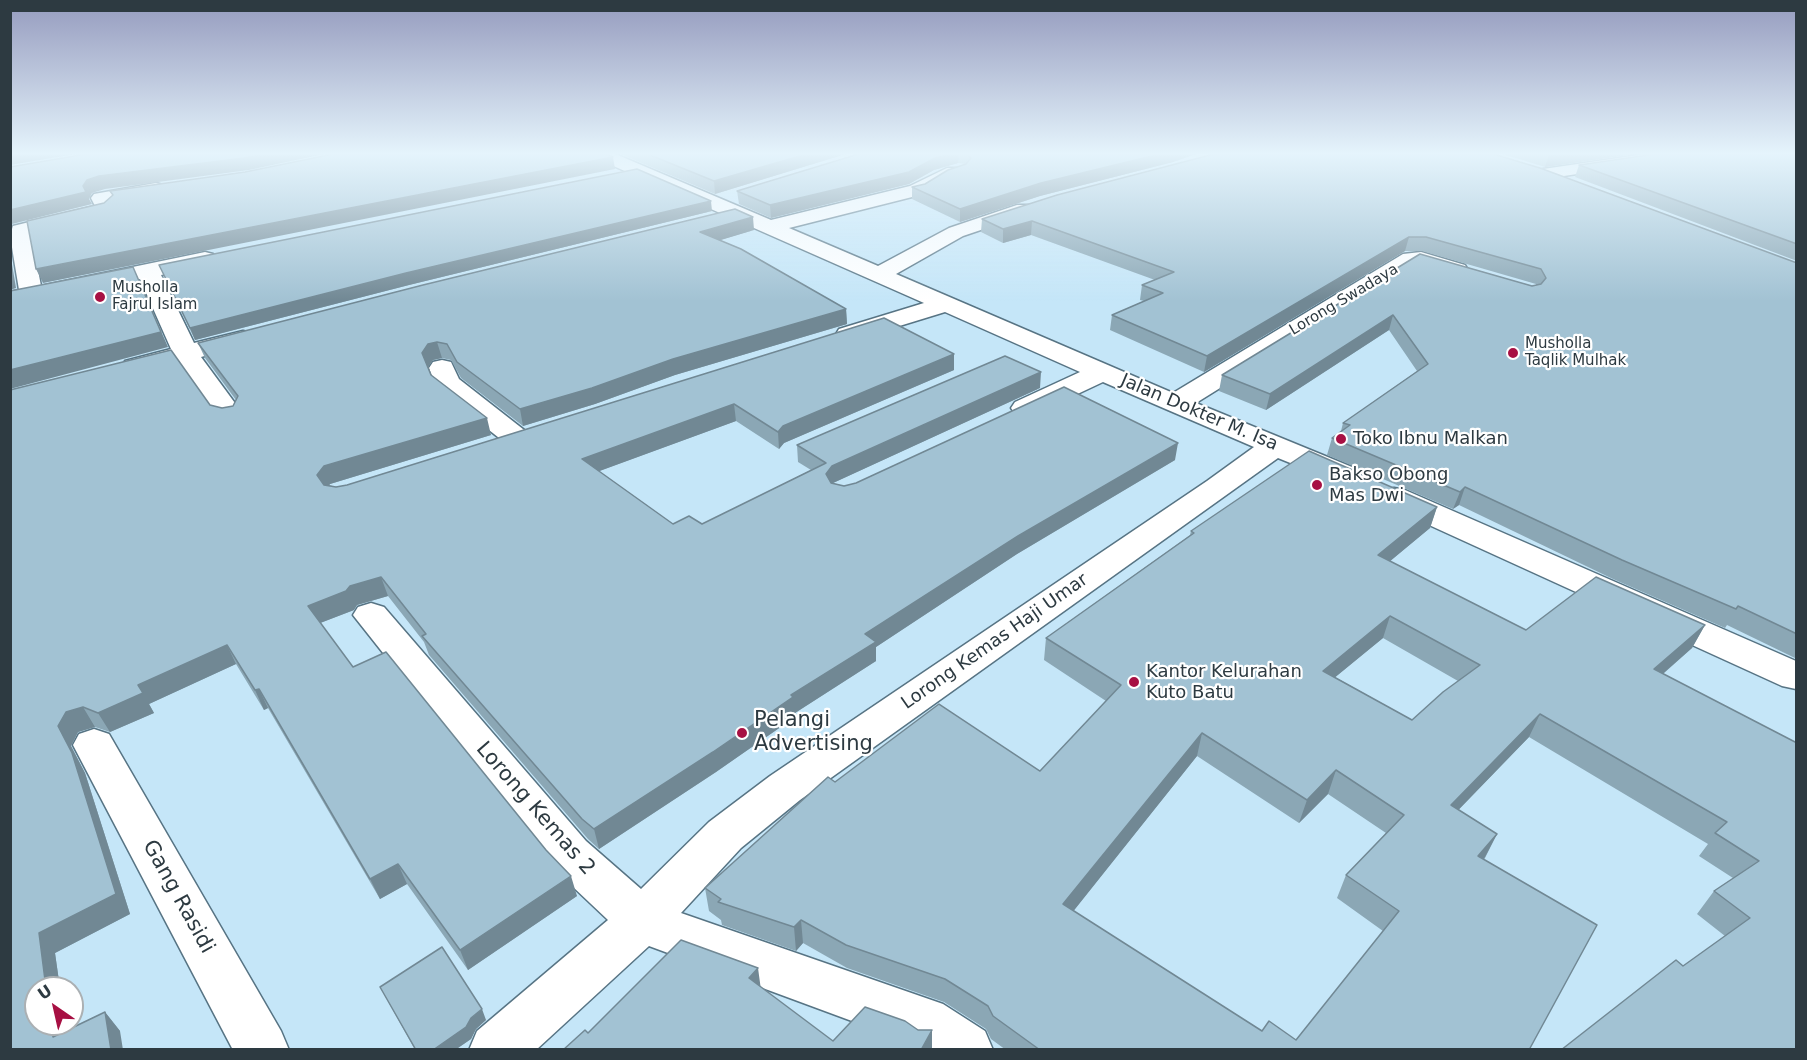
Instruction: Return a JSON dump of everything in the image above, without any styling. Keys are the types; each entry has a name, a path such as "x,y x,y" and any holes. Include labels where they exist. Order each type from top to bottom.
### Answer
{"street":[{"path":"103,202 106,208 102,210 20,230 21,297 219,256"},
{"name":"Jalan Dokter M. Isa","path":"708,202 1175,404 1276,445 1797,676"},
{"path":"769,228 868,202"},
{"path":"879,275 956,232 1038,205"},
{"name":"Lorong Swadaya","path":"1175,404 1411,259 1421,259 1474,275"},
{"path":"148,270 186,354 229,414"},
{"path":"822,342 947,304"},
{"path":"106,374 263,333"},
{"path":"1008,359 1040,345"},
{"path":"442,368 447,383 529,436 485,449"},
{"path":"1006,417 1103,372"},
{"name":"Lorong Kemas Haji Umar","path":"496,1050 642,921 725,835 785,788 1218,488 1276,445"},
{"name":"Lorong Kemas 2","path":"371,615 570,855 642,921 924,1022 966,1050"},
{"name":"Gang Rasidi","path":"93,745 261,1050"}],"building":[{"path":"10,202 42,202 10,210"},
{"path":"379,202 36,269 27,221 104,203"},
{"path":"470,202 705,202 406,273 190,328 159,265"},
{"path":"946,202 980,202 960,209"},
{"path":"1034,202 1633,202 1797,263 1797,634 1738,606 1736,609 1622,560 1465,487 1460,492 1332,438 1350,425 1343,423 1428,364 1393,315 1270,394 1222,375 1420,254 1532,286 1541,284 1546,278 1541,269 1426,237 1409,237 1207,356 1112,315 1163,293 1142,285 1174,272 1032,221 1003,229 982,219"},
{"path":"1682,202 1797,202 1797,244"},
{"path":"735,209 753,217 700,232 741,249 846,309 673,359 592,388 520,409 457,362 447,344 437,342 428,344 422,353 431,375 487,418 324,466 317,475 324,485 336,487 347,485 884,318 954,354 783,426 778,432 734,404 582,459 673,524 689,516 702,524 826,463 797,445 1005,356 1041,372 832,466 826,474 831,483 844,486 856,483 1064,387 1178,443 1018,536 865,634 876,642 791,695 793,697 713,752 594,829 582,819 422,636 426,634 381,577 350,586 346,591 308,606 353,667 386,652 546,850 571,876 460,950 398,864 370,879 259,689 255,690 227,645 138,685 143,693 98,713 83,707 66,712 58,726 72,753 116,894 39,933 44,976 24,976 24,1036 84,1036 84,1022 105,1012 111,1050 10,1050 10,390 171,350 210,405 222,408 233,406 238,396 198,343"},
{"path":"133,267 161,332 10,370 10,291"},
{"path":"1309,451 1437,507 1378,555 1526,630 1596,577 1705,625 1654,669 1797,743 1797,1050 1561,1050 1676,960 1683,966 1750,918 1714,891 1759,861 1715,833 1727,822 1540,714 1451,805 1497,834 1478,856 1597,925 1529,1050 1040,1050 993,1016 988,1006 945,979 846,945 801,920 794,927 718,902 721,899 705,888 828,777 835,782 939,704 1040,771 1121,685 1046,638 1194,533 1191,531","holes":["1390,616 1480,665 1443,692 1412,720 1323,671","1202,733 1307,800 1336,770 1404,815 1346,875 1399,911 1296,1040 1269,1021 1262,1031 1063,904"]},
{"path":"681,940 758,968 749,978 833,1041 865,1007 905,1021 918,1030 932,1030 921,1050 563,1050 585,1030 588,1033"},
{"path":"442,947 482,1009 471,1018 466,1027 433,1050 416,1050 380,987"}],"place":[{"name":"Musholla Fajrul Islam","path":"100,297"},
{"name":"Musholla Taqlik Mulhak","path":"1513,353"},
{"name":"Toko Ibnu Malkan","path":"1341,439"},
{"name":"Bakso Obong Mas Dwi","path":"1317,485"},
{"name":"Kantor Kelurahan Kuto Batu","path":"1134,682"},
{"name":"Pelangi Advertising","path":"742,733"}]}
